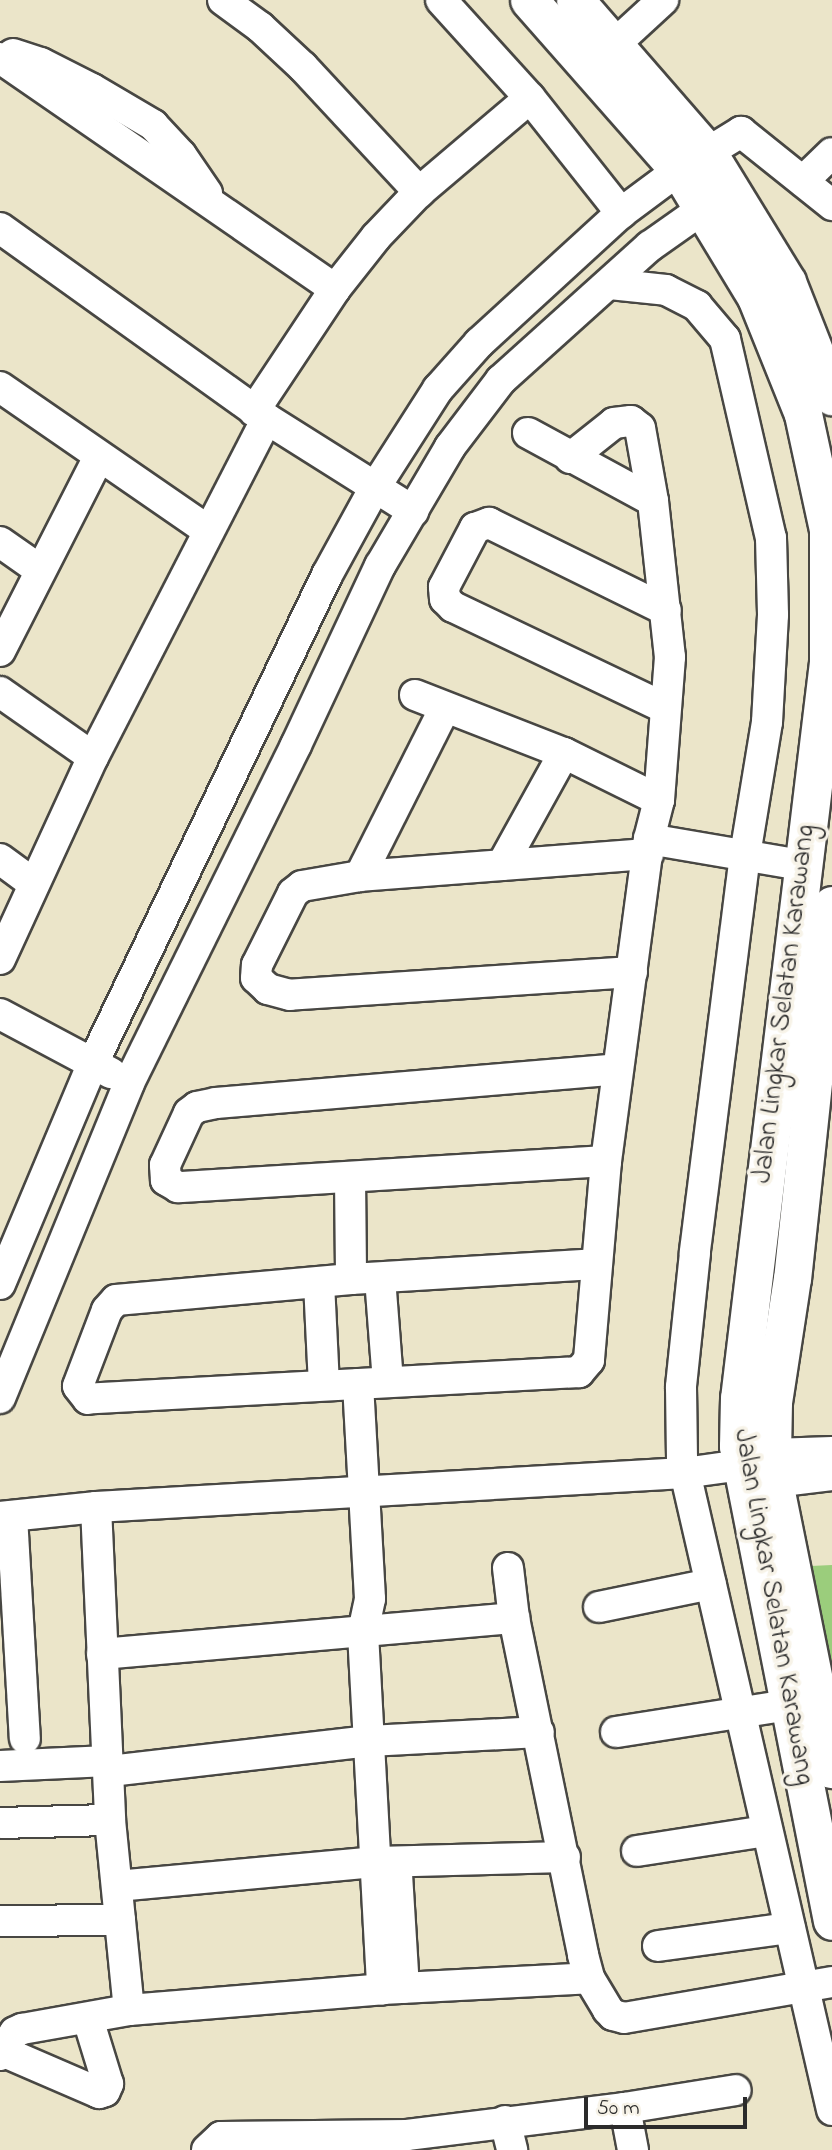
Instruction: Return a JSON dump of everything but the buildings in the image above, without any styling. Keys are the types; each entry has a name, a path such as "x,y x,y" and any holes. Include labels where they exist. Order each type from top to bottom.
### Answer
{"main road":[{"path":"528,0 694,162"},
{"path":"575,0 614,45 717,199 787,282 832,396"},
{"name":"Jalan Lingkar Selatan Karawang","path":"717,199 803,414 828,530 828,662 786,986 739,1398 738,1446 762,1467 832,1769"},
{"name":"Jalan Lingkar Selatan Karawang","path":"832,905 792,1278 762,1467 789,1705 832,1921"},
{"path":"786,986 822,992"}],"street":[{"path":"223,0 260,27 303,67 419,192"},
{"path":"441,0 530,98 621,213"},
{"path":"614,45 663,0"},
{"path":"0,53 41,63 153,125 181,155 217,208"},
{"path":"0,58 335,289"},
{"path":"0,959 93,757 207,530 260,415 335,289 376,237 419,192 530,98"},
{"path":"0,1284 93,1063 327,575 374,489 438,389 479,343 621,213 741,132 832,205"},
{"path":"803,181 832,153"},
{"path":"0,1398 129,1083 296,745 380,566 450,447 501,380 650,246 717,199"},
{"path":"0,228 260,415 413,511"},
{"path":"610,284 666,290 696,306 725,339 748,428 771,538 773,615 767,722 745,855 681,1387 684,1473 790,1928 818,1984 832,2110"},
{"path":"0,387 207,530"},
{"path":"570,458 614,423 631,421 640,428 653,501 670,657 659,800 648,847 606,1161 595,1264 589,1360 579,1372 88,1399 78,1386 107,1310 116,1300 366,1278 595,1264"},
{"path":"528,433 653,501"},
{"path":"0,652 99,457"},
{"path":"665,708 453,607 445,599 444,587 475,528 489,523 666,610"},
{"path":"0,542 40,570"},
{"path":"0,692 93,757"},
{"path":"415,695 564,753 659,800"},
{"path":"360,876 445,708"},
{"path":"502,865 564,753"},
{"path":"632,972 290,995 268,989 256,978 257,965 293,893 302,886 360,876 502,865 648,847 745,855 801,865"},
{"path":"0,859 34,884"},
{"path":"0,1014 129,1083"},
{"path":"606,1161 178,1187 166,1180 165,1165 189,1113 197,1107 618,1069"},
{"path":"350,1177 366,1278 388,1382"},
{"path":"319,1283 324,1385"},
{"path":"359,1384 393,1989"},
{"path":"25,1739 6,1516 96,1507 829,1464"},
{"path":"96,1507 110,1820 129,2010"},
{"path":"508,1568 514,1618 589,1978 608,2010 613,2015 624,2018 818,1984"},
{"path":"599,1607 712,1584"},
{"path":"102,1654 514,1618"},
{"path":"616,1732 789,1705"},
{"path":"0,1766 109,1766 379,1740 539,1732"},
{"path":"0,1823 110,1820"},
{"path":"637,1851 766,1831"},
{"path":"117,1886 387,1861 565,1857"},
{"path":"0,1921 120,1920"},
{"path":"659,1946 790,1928"},
{"path":"88,2019 108,2084 105,2091 99,2094 1,2053 15,2032 129,2010 393,1989 589,1978"},
{"path":"207,2150 221,2137 294,2143 409,2142 505,2121 625,2108 736,2090"},
{"path":"625,2108 633,2150"},
{"path":"505,2121 512,2150"}],"green space":[{"path":"832,1565 832,1673 811,1566"}]}
